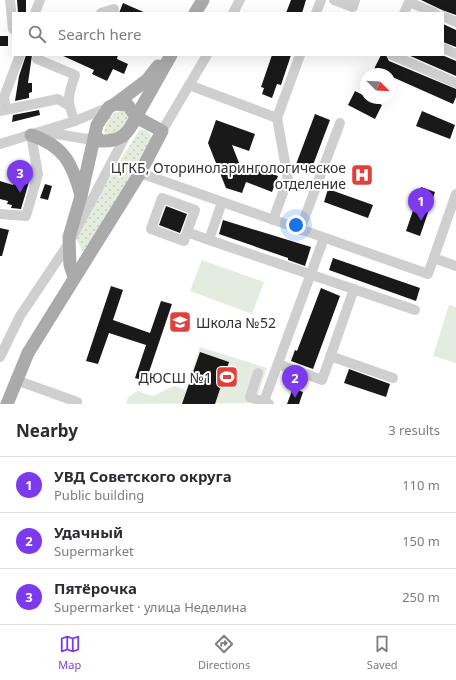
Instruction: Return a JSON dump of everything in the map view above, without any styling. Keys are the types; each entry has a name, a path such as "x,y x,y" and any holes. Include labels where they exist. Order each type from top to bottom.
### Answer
{"main road":[{"path":"196,12 203,0"},
{"path":"74,277 70,265 69,243 96,136 97,125 112,106 147,80 165,56"},
{"path":"96,136 100,141 110,142 126,135 170,56"},
{"path":"7,404 28,353 74,277 140,174 162,131 136,117 128,105 112,106"},
{"path":"30,135 47,140 63,154 73,170 81,196"}],"street":[{"path":"10,0 12,19"},
{"path":"35,12 40,0"},
{"path":"233,12 240,0"},
{"path":"316,12 321,0"},
{"path":"334,0 353,7 355,0"},
{"path":"404,12 410,1 433,12"},
{"path":"104,12 114,9"},
{"path":"444,16 456,22"},
{"path":"444,48 456,54"},
{"path":"14,56 14,70"},
{"path":"20,56 4,97 3,110 58,99 68,105"},
{"path":"38,56 37,59 75,75 68,94 68,105 74,121"},
{"path":"162,131 206,56"},
{"path":"273,220 288,179 277,118 300,56"},
{"path":"394,56 456,83"},
{"path":"189,85 277,118"},
{"path":"0,144 74,121 112,106"},
{"path":"300,230 340,123"},
{"path":"30,135 56,134 86,139 96,136"},
{"path":"0,214 26,216 38,174 30,135"},
{"path":"0,357 20,316 69,243 126,135"},
{"path":"140,174 428,274 456,194"},
{"path":"162,198 195,210 187,232 184,241 151,229 162,198"},
{"path":"209,240 222,202"},
{"path":"187,232 415,310"},
{"path":"258,373 250,398 264,404 324,238"},
{"path":"434,258 456,266"},
{"path":"278,364 322,380 354,289"},
{"path":"330,356 393,378"},
{"path":"16,380 78,402 77,404"}],"shaded area":[{"path":"118,111 127,111 131,115 119,135 106,135 104,132 110,118"},
{"path":"140,129 150,134 152,140 151,146 86,251 83,252 77,240 79,226"},
{"path":"202,260 264,282 252,314 190,291"},
{"path":"449,305 456,307 456,363 433,356"},
{"name":"ДЮСШ №1","path":"200,347 267,368 255,403 126,404 128,397 137,391 153,396 174,386 186,390"}],"building":[{"path":"17,0 26,0 26,12 18,12"},
{"path":"291,0 306,0 302,12 286,12"},
{"path":"421,0 456,0 456,15 442,10"},
{"path":"123,3 144,12 119,12"},
{"path":"444,24 456,30 456,47 444,42"},
{"path":"0,36 8,36 8,46 0,46"},
{"path":"26,56 32,56 28,83 32,83 32,92 29,93 29,98 15,101 19,76"},
{"path":"63,56 118,56 117,59 128,64 124,74 113,69 107,81 92,74 94,70"},
{"path":"272,56 291,56 281,85 277,84 272,98 262,94 264,88 261,87"},
{"path":"380,56 386,56 389,61 456,89 456,97 453,104 396,79 396,68 374,68"},
{"path":"410,56 444,56 456,61 456,76"},
{"path":"355,91 360,94 360,104 382,105 375,119 348,105"},
{"path":"39,110 40,115 12,122 13,115"},
{"path":"422,111 455,125 450,139 416,126"},
{"path":"315,114 330,120 310,173 295,167"},
{"path":"216,120 255,134 249,151 232,145 243,173 246,164 278,176 272,192 246,182 242,193 226,188 208,143"},
{"path":"17,171 31,175 21,209 11,208 12,205 7,204 8,201 0,199 0,181 13,185"},
{"path":"45,184 52,186 48,200 40,198"},
{"path":"421,187 435,192 420,236 406,231"},
{"path":"328,189 373,205 368,218 324,202"},
{"path":"166,206 187,214 180,233 159,225"},
{"path":"223,220 311,247 305,266 288,260 288,258 219,234"},
{"path":"0,228 9,230 2,256 0,256"},
{"path":"333,258 420,288 416,301 329,270"},
{"path":"111,286 123,290 113,320 150,333 161,301 172,304 146,381 135,378 146,345 109,333 98,364 86,361"},
{"path":"321,288 340,296 313,369 291,361 295,350 297,351"},
{"path":"200,352 229,362 215,404 182,404"},
{"path":"349,369 390,384 386,397 344,383"},
{"path":"293,388 303,392 299,404 287,404"}],"place":[{"name":"ЦГКБ, Оториноларингологическое отделение","path":"362,175"},
{"name":"Пятёрочка","path":"20,193"},
{"name":"УВД Советского округа","path":"421,221"},
{"name":"Школа №52","path":"180,322"},
{"name":"ДЮСШ №1","path":"227,377"},
{"name":"Удачный","path":"295,398"}]}
